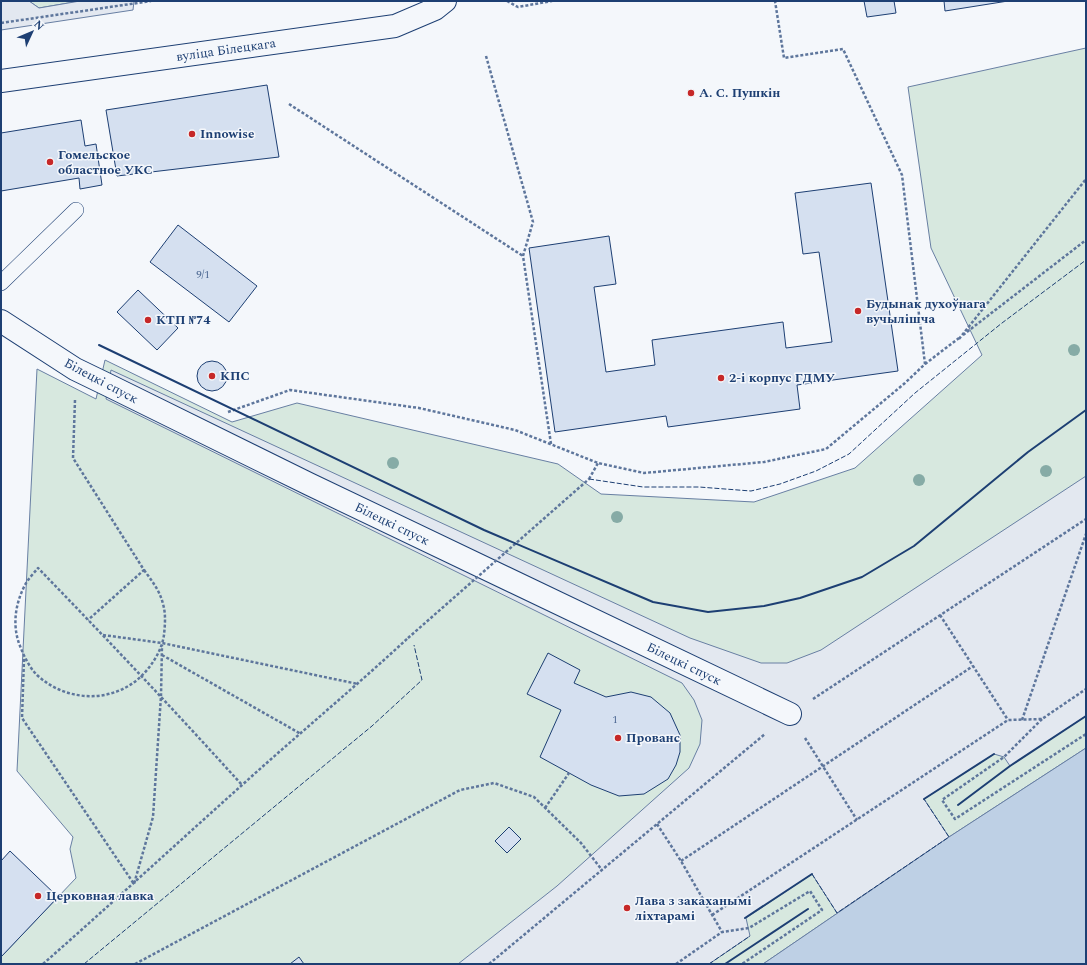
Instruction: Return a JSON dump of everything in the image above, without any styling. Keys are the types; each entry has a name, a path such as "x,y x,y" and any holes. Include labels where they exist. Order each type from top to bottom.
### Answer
{"street":[{"name":"вуліца Білецкага","path":"1,81 395,26 435,9 445,1"},
{"name":"Білецкі спуск","path":"1,321 75,369 790,714"}],"lane":[{"path":"1,283 76,210"}],"path":[{"path":"1,23 151,1"},
{"path":"507,1 518,7 552,1"},
{"path":"774,1 784,58 842,49 902,175 925,364"},
{"path":"486,56 533,222 523,256 551,444"},
{"path":"289,104 523,256"},
{"path":"958,339 1086,179"},
{"path":"190,425 290,390 419,408 515,430 598,463 644,473 764,462 826,449 905,384 925,364 1086,240"},
{"path":"75,369 73,458 144,570 156,586 163,604 165,624 162,643 161,696 153,817 134,884"},
{"path":"43,964 134,884 242,785 589,479 598,463"},
{"path":"1022,720 1086,534"},
{"path":"162,643 155,661 142,676 127,688 108,695 89,697 69,694 51,686 36,674 24,658 17,640 15,621 18,601 25,583 38,568 102,635 142,676 161,696 242,785"},
{"path":"88,620 144,570"},
{"path":"940,615 1008,720"},
{"path":"102,635 162,643 358,684"},
{"path":"162,655 301,734"},
{"path":"24,658 22,718 134,884"},
{"path":"681,861 972,666"},
{"path":"1086,689 1042,719 1004,757 942,800 955,819 1086,734"},
{"path":"790,714 857,820"},
{"path":"712,914 1008,720 1042,719"},
{"path":"545,808 569,773"},
{"path":"135,964 460,790 494,783 534,797 581,843 602,870"},
{"path":"657,824 681,861 722,932"},
{"path":"676,964 722,932 749,928 810,890 822,910 742,964"}],"shaded area":[{"path":"1,1 29,1 39,8 80,1 134,1 133,10 1,30"},
{"path":"29,1 80,1 39,8"},
{"path":"1086,48 1086,748 949,837 763,964 1,964 1,957 76,878 70,849 73,837 17,771 37,369 96,399 105,360 232,422 297,403 558,464 601,494 754,502 855,468 982,355 931,248 908,87"},
{"path":"111,370 690,638 761,663 787,663 821,650 1086,476 1086,716 1010,766 1004,757 994,754 924,799 949,837 837,913 812,874 746,918 750,936 709,964 458,964 557,886 689,768 700,744 702,720 694,700 682,683 106,399"}],"water":[{"path":"1086,748 1086,964 763,964 949,837"}],"building":[{"path":"864,1 894,1 896,13 867,17"},
{"path":"944,1 1008,1 945,11"},
{"name":"Innowise","path":"267,85 279,157 117,176 106,110"},
{"name":"Гомельское областное УКС","path":"81,120 85,146 96,144 102,185 80,189 79,178 1,191 1,133"},
{"name":"Будынак духоўнага вучылішча","path":"871,183 898,371 797,385 800,409 668,427 666,416 555,432 529,248 609,236 616,284 594,287 606,372 655,365 652,340 783,322 786,348 832,342 819,252 803,254 795,193"},
{"path":"178,225 257,286 229,322 150,262"},
{"name":"КТП №74","path":"138,290 178,328 157,350 117,312"},
{"name":"КПС","path":"212,361 223,365 227,376 223,387 212,391 201,387 197,376 201,365"},
{"path":"548,653 580,670 574,683 606,697 631,692 651,697 670,713 680,735 680,752 676,765 668,779 644,794 619,796 591,785 540,757 561,710 527,694"},
{"path":"509,827 521,839 507,853 495,841"},
{"path":"10,851 58,897 1,957 1,861"},
{"path":"299,957 304,964 290,964"}],"fence":[{"path":"589,479 643,487 699,487 751,491 780,484 816,471 849,454 915,393 1002,323 1086,260"},
{"path":"84,964 372,726 422,680 414,645"},
{"path":"812,874 837,913 949,837 924,799"},
{"path":"709,964 750,936"}],"wall":[{"path":"99,345 484,530 653,602 708,612 764,606 800,598 862,577 914,546 1028,452 1086,410"},
{"path":"958,805 1010,766 1086,716"},
{"path":"924,799 994,754"},
{"path":"745,918 812,874"},
{"path":"725,964 808,909"}],"place":[{"name":"А. С. Пушкін","path":"691,93"},
{"name":"Innowise","path":"192,134"},
{"name":"Гомельское областное УКС","path":"50,162"},
{"name":"Будынак духоўнага вучылішча","path":"858,311"},
{"name":"КТП №74","path":"148,320"},
{"name":"КПС","path":"212,376"},
{"name":"2-і корпус ГДМУ","path":"721,378"},
{"name":"Прованс","path":"618,738"},
{"name":"Церковная лавка","path":"38,896"},
{"name":"Лава з закаханымі ліхтарамі","path":"627,908"}]}
